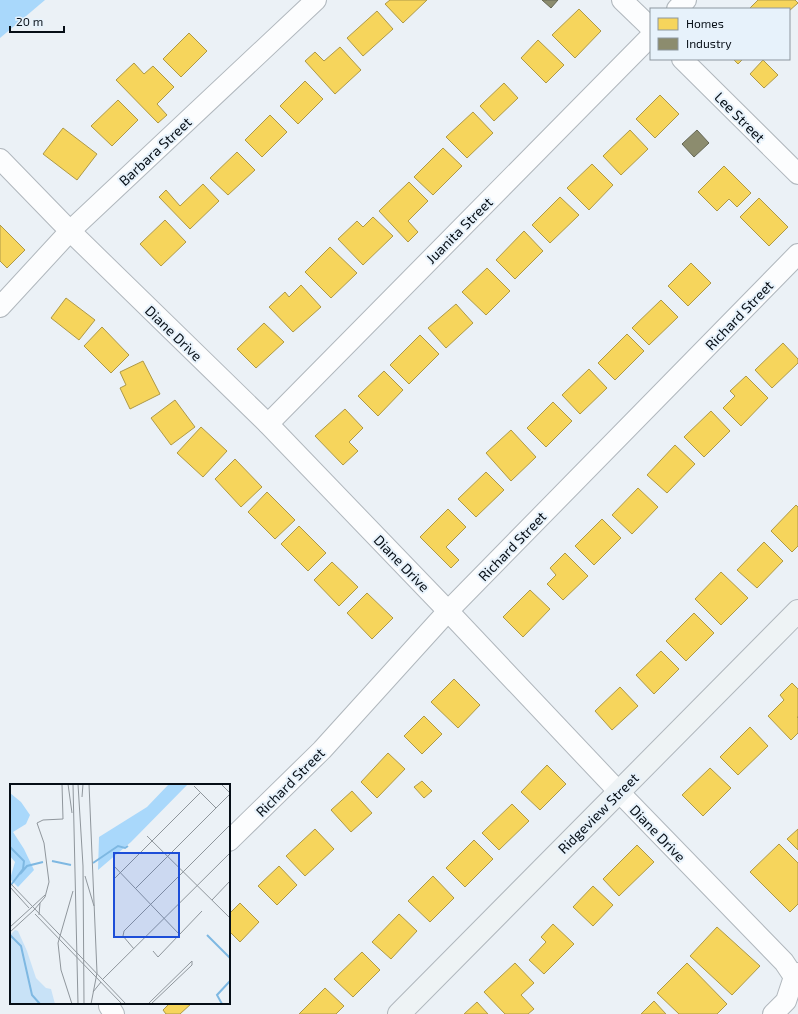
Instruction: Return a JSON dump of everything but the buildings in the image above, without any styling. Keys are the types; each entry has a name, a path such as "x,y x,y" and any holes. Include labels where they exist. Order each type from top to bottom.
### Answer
{"street":[{"name":"Barbara Street","path":"0,307 70,231 316,0"},
{"path":"622,0 650,27"},
{"path":"678,8 686,0"},
{"name":"Juanita Street","path":"268,424 650,37"},
{"name":"Lee Street","path":"683,60 798,174"},
{"name":"Diane Drive","path":"0,158 70,231 268,424 796,975"},
{"name":"Richard Street","path":"230,840 322,750 448,611 798,254"},
{"name":"Ridgeview Street","path":"399,1014 798,611"},
{"path":"773,1014 786,1001 796,975"},
{"path":"109,1004 114,1014"}],"shaded area":[{"path":"0,0 45,0 0,38"}]}
